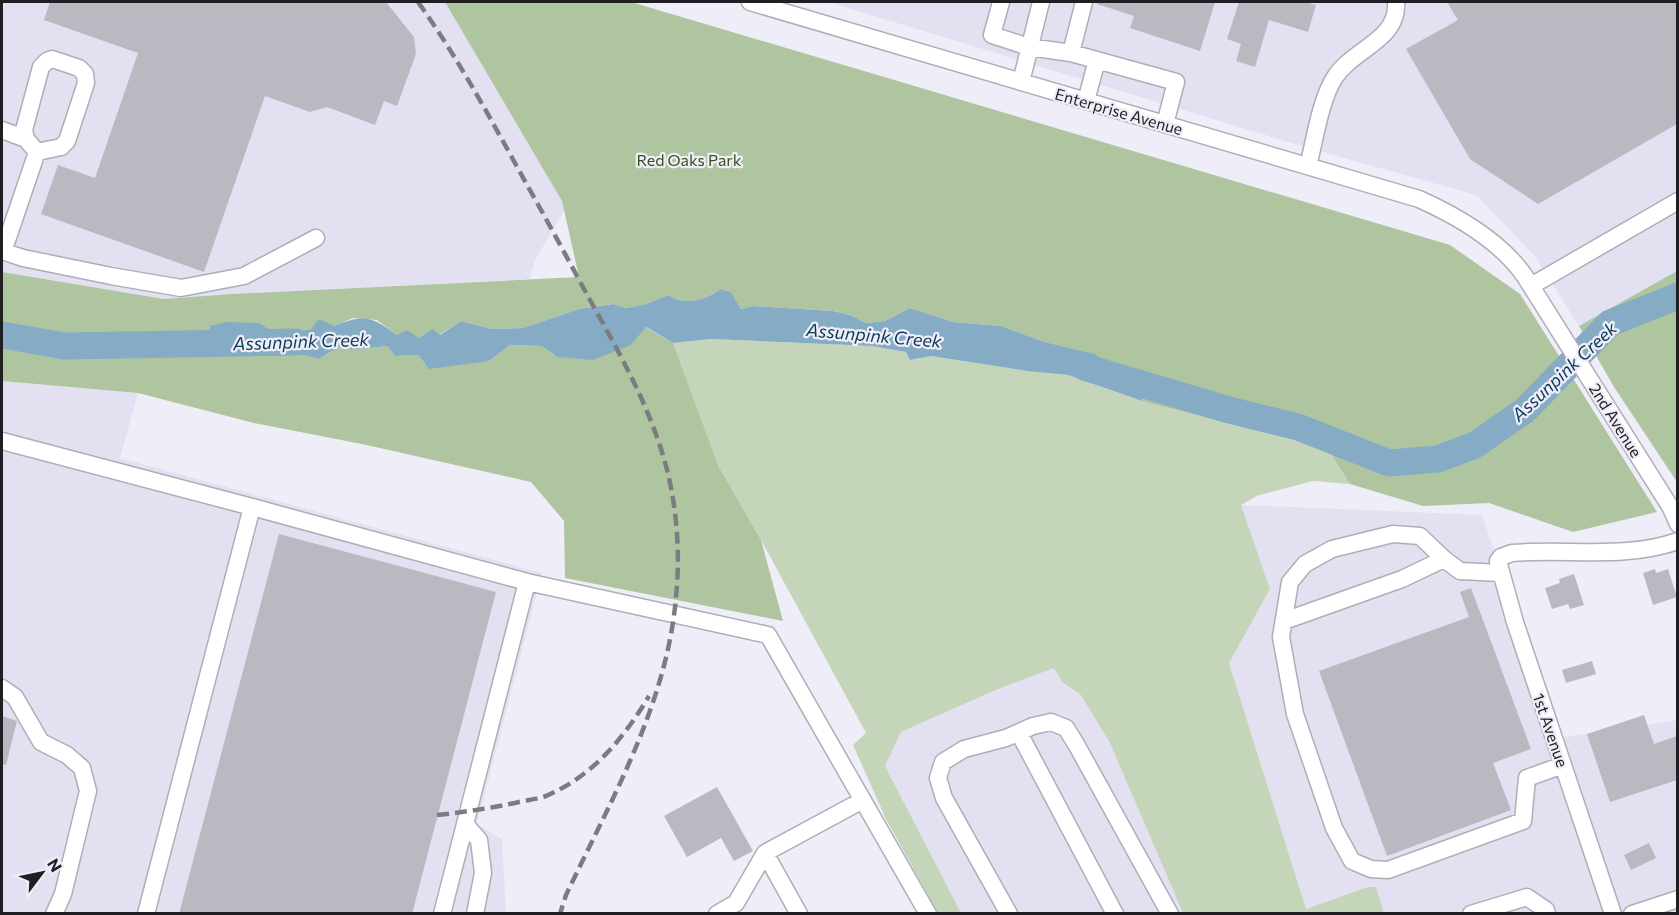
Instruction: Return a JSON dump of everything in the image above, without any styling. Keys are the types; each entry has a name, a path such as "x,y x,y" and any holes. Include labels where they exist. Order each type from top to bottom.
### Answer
{"street":[{"name":"Enterprise Avenue","path":"750,2 1419,199 1442,209 1482,235"},
{"path":"1001,2 992,35 1029,47 1071,53 1176,82 1165,124"},
{"path":"1021,82 1041,2"},
{"path":"1071,53 1084,2"},
{"path":"1308,166 1326,94 1334,79 1344,65 1378,40 1390,28 1396,15 1396,2"},
{"path":"2,130 31,146 61,147 67,141 86,83 85,74 79,68 52,59 47,60 41,67 24,130 31,146 2,252 111,276 181,288 244,276 316,238"},
{"path":"1086,101 1097,60"},
{"path":"1531,286 1677,201"},
{"name":"2nd Avenue","path":"1482,235 1504,252 1519,268 1671,508 1677,524"},
{"path":"2,441 527,582 768,635 928,914"},
{"path":"146,914 252,507"},
{"path":"1563,765 1527,778 1523,821 1388,870 1371,869 1352,861 1334,828 1295,714 1281,638 1290,582 1305,564 1332,549 1393,534 1420,536 1460,571 1501,573 1498,561 1501,557 1512,553 1610,554 1661,547 1677,541"},
{"path":"1284,621 1402,579 1444,559"},
{"name":"1st Avenue","path":"1501,573 1515,622 1613,914"},
{"path":"442,914 527,582"},
{"path":"2,688 15,697 41,742 67,755 82,768 88,791 63,894 54,914"},
{"path":"1009,914 944,798 938,778 943,762 964,749 1006,738 1051,722 1066,728 1170,914"},
{"path":"1019,733 1114,914"},
{"path":"717,914 736,903 765,853 862,800"},
{"path":"465,824 479,840 483,873 475,914"},
{"path":"765,853 799,914"},
{"path":"1471,914 1527,897 1546,910 1547,914"},
{"path":"1632,914 1677,899"}],"shaded area":[{"path":"4,2 624,2 573,196 535,260 529,279 164,299 2,272 2,9"},
{"path":"828,2 1677,2 1677,271 1579,326 1534,255 1476,195 1298,145"},
{"path":"2,381 138,393 120,458 542,573 477,824 502,839 506,913 2,913"},
{"path":"1241,505 1482,515 1558,738 1677,720 1677,913 1384,913 1376,887 1368,887 1306,909 1229,663 1270,589"},
{"path":"1054,668 1063,683 1080,694 1109,741 1183,913 961,913 957,907 885,766 901,732 998,689"}],"green space":[{"name":"Red Oaks Park","path":"445,2 631,2 1450,245 1520,294 1657,512 1573,532 1489,503 1423,506 1350,484 1328,449 1145,402 1094,354 1045,342 1001,326 953,322 910,308 885,321 866,323 850,315 833,311 753,306 741,309 731,292 721,289 708,297 695,301 681,300 668,295 648,304 626,308 612,304 579,309 523,328 492,329 461,321 439,335 419,339 397,335 377,320 353,318 334,326 274,333 210,326 208,337 250,337 274,353 298,354 319,359 343,344 351,350 387,346 395,356 419,355 489,361 510,345 542,346 557,357 631,345 645,327 673,343 719,467 761,540 783,621 565,578 564,521 531,482 362,444 254,423 138,393 2,381 2,272 164,299 579,277 562,201"},
{"path":"1677,271 1677,482 1614,387 1579,326"},
{"path":"712,339 873,346 906,352 910,360 931,356 1068,375 1145,402 1328,449 1350,484 1313,481 1259,495 1241,505 1270,589 1229,663 1306,909 1368,887 1376,887 1384,913 1183,913 1109,741 1080,694 1063,683 1054,668 998,689 901,732 885,766 961,913 938,913 886,819 853,745 866,733 719,467 673,343"}],"water":[{"path":"721,289 731,292 741,309 753,306 833,311 850,315 866,323 885,321 910,308 953,322 1001,326 1045,342 1095,354 1145,402 1068,375 931,356 910,360 906,352 872,346 712,339 673,343 646,327 631,345 593,360 557,357 542,346 510,345 489,361 429,369 419,355 395,356 387,346 351,350 343,344 319,359 298,354 274,353 250,337 208,337 210,326 227,322 259,323 274,333 311,329 319,319 334,326 353,320 367,319 397,335 407,330 419,338 433,329 440,335 461,321 492,329 523,328 579,309 613,304 626,308 647,304 668,295 681,300 694,301 708,297"}],"building":[{"path":"50,2 386,2 414,37 416,54 397,106 384,101 375,125 327,107 310,112 265,96 204,272 41,214 58,165 95,178 138,53 44,20"},
{"path":"1097,2 1215,2 1200,51 1130,28 1134,16 1097,4"},
{"path":"1239,2 1304,2 1316,5 1308,32 1269,20 1255,67 1236,61 1241,44 1227,39"},
{"path":"1447,2 1677,2 1677,124 1538,204 1470,159 1406,49 1458,20"},
{"path":"279,534 496,592 412,914 179,914"},
{"path":"1655,569 1656,573 1668,569 1677,597 1653,605 1643,573"},
{"path":"1574,574 1584,605 1570,609 1568,604 1552,609 1545,588 1560,583 1559,579"},
{"path":"1471,588 1531,749 1493,763 1511,810 1387,856 1319,671 1469,617 1460,592"},
{"path":"1592,661 1596,674 1566,683 1562,670"},
{"path":"1644,715 1654,744 1677,736 1677,780 1610,802 1587,734"},
{"path":"2,716 17,721 6,765 2,764"},
{"path":"717,787 753,851 734,861 721,838 687,857 664,816"},
{"path":"1649,843 1656,858 1631,870 1624,855"}],"waterway":[{"name":"Assunpink Creek","path":"1084,367 1229,410 1298,427 1389,463 1438,459 1475,445 1524,411 1610,323 1678,296"},
{"name":"Assunpink Creek","path":"2,335 64,346 296,342"}],"railway":[{"path":"418,2 480,100 628,371 646,408 660,446 670,483 676,521 678,559 676,597 671,637 661,675 635,750 566,895 560,914"},
{"path":"437,815 536,799 563,788 593,767 606,754 629,727 649,696"}]}
